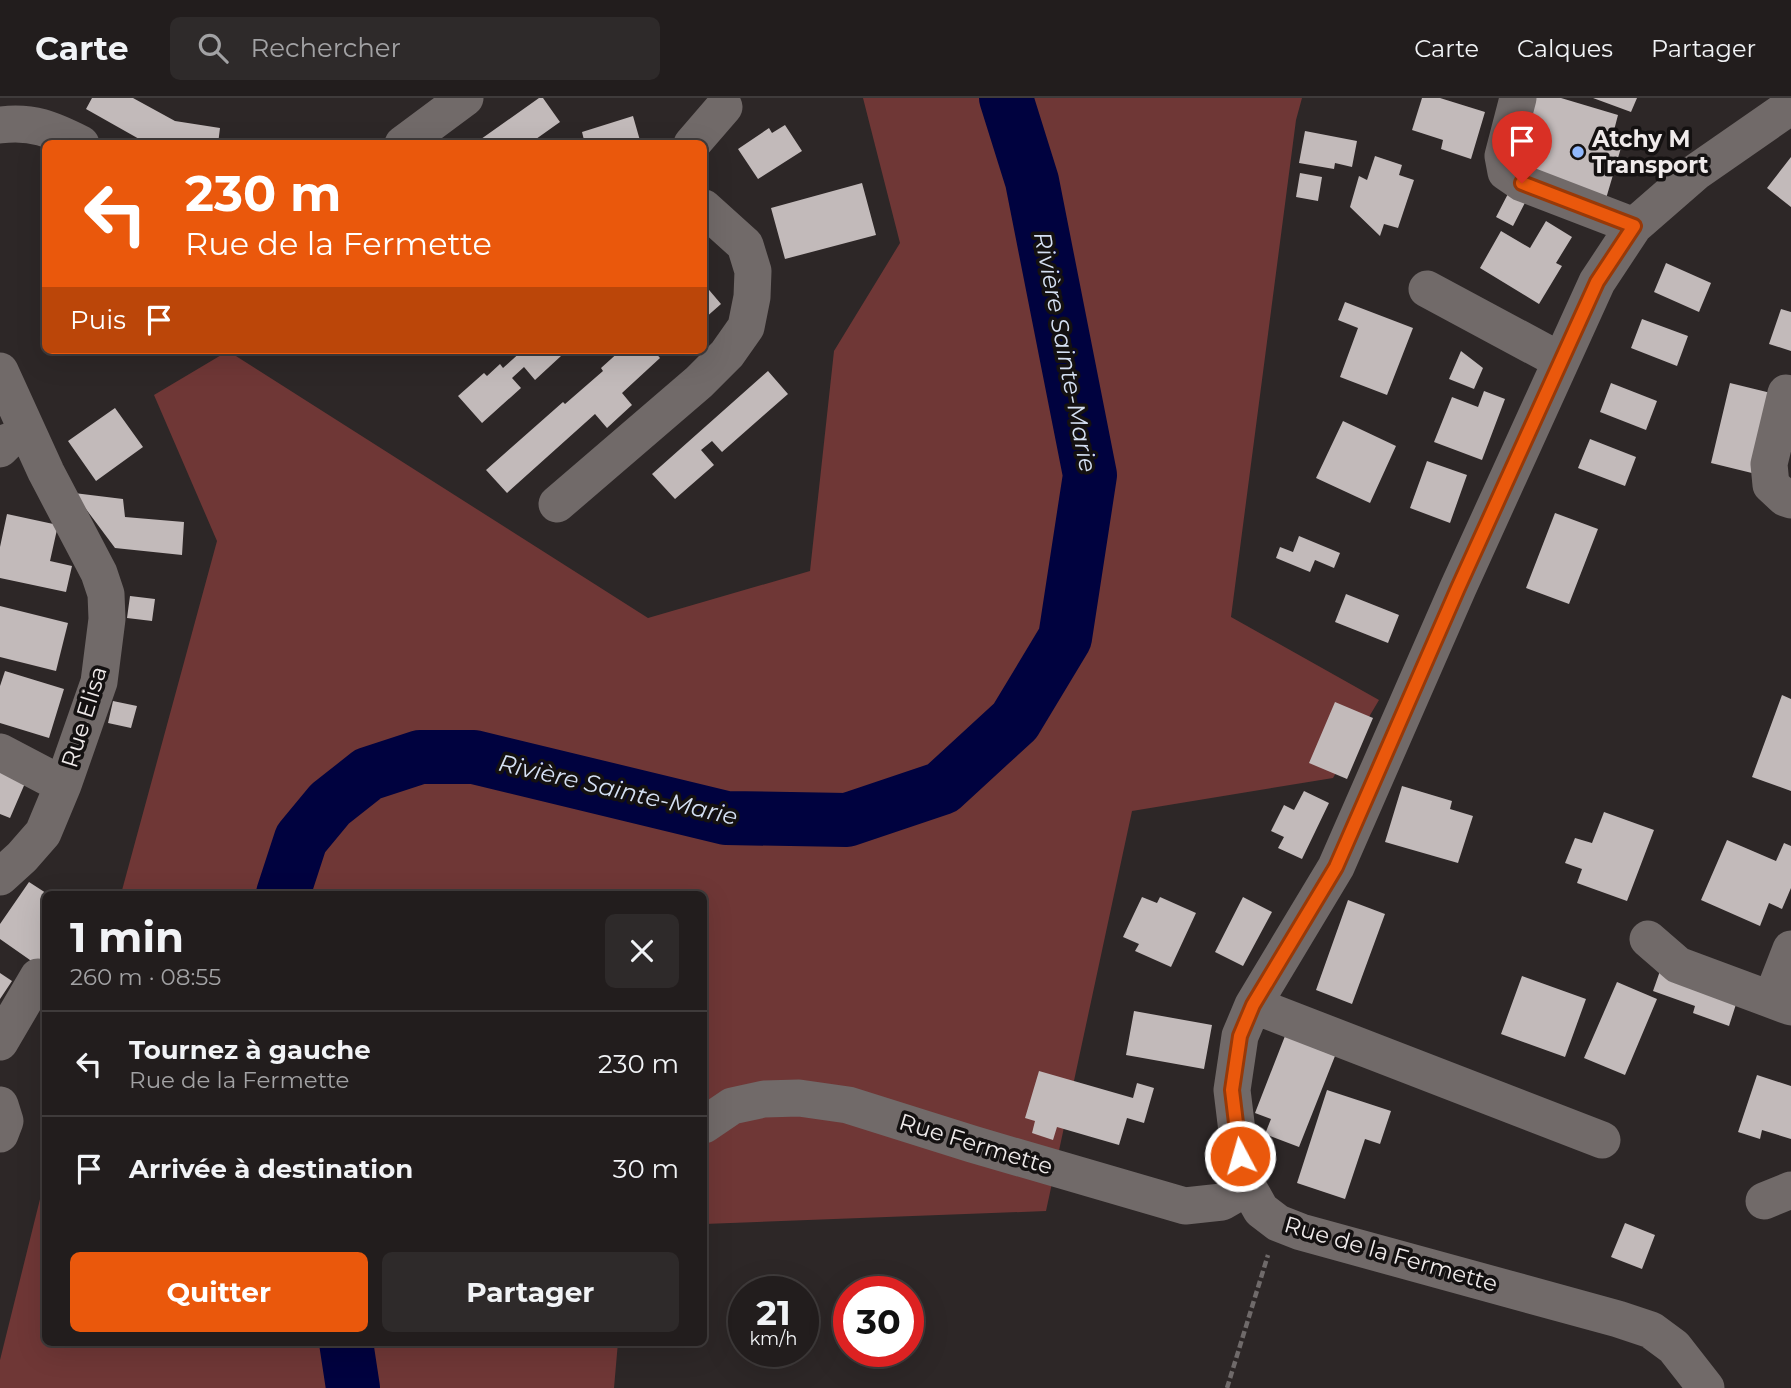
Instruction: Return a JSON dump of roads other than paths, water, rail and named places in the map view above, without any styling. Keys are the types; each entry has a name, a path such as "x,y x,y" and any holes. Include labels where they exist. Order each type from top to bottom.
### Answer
{"street":[{"path":"408,140 466,98"},
{"path":"1518,98 1503,156 1506,172 1522,183 1634,226"},
{"name":"Rue de la Fermette","path":"1706,1388 1674,1348 1650,1331 1618,1319 1301,1232 1278,1223 1261,1210 1248,1187 1240,1156 1232,1090 1240,1036 1253,1005 1336,867 1458,588 1597,282 1634,226 1696,172 1791,106"},
{"path":"695,140 724,107"},
{"path":"0,125 19,122 47,127 73,140"},
{"path":"557,504 699,382 727,354 746,327 752,297 752,271 745,245 707,211"},
{"path":"1427,289 1561,361"},
{"path":"0,371 46,472"},
{"path":"1786,393 1769,464 1771,485 1791,500"},
{"name":"Rue Elisa","path":"0,877 22,858 43,833 63,785 100,682 107,619 106,594 99,573 46,472 2,442"},
{"path":"0,752 63,785"},
{"path":"1648,939 1678,965 1781,1003 1791,949"},
{"path":"0,1040 38,977"},
{"path":"1253,1005 1602,1140"},
{"name":"Rue Fermette","path":"707,1123 732,1106 764,1099 799,1098 848,1105 1185,1206 1222,1202 1248,1187"},
{"path":"0,1105 5,1121 0,1134"}],"waterway":[{"name":"Rivière Sainte-Marie","path":"284,891 301,839 330,804 368,774 420,757 474,757 726,818 847,820 942,788 1015,721 1065,638 1090,475 1032,181 1006,98"},
{"name":"Rivière Sainte-Marie","path":"347,1346 353,1388"}],"place":[{"name":"Atchy M Transport","path":"1578,152"}]}
